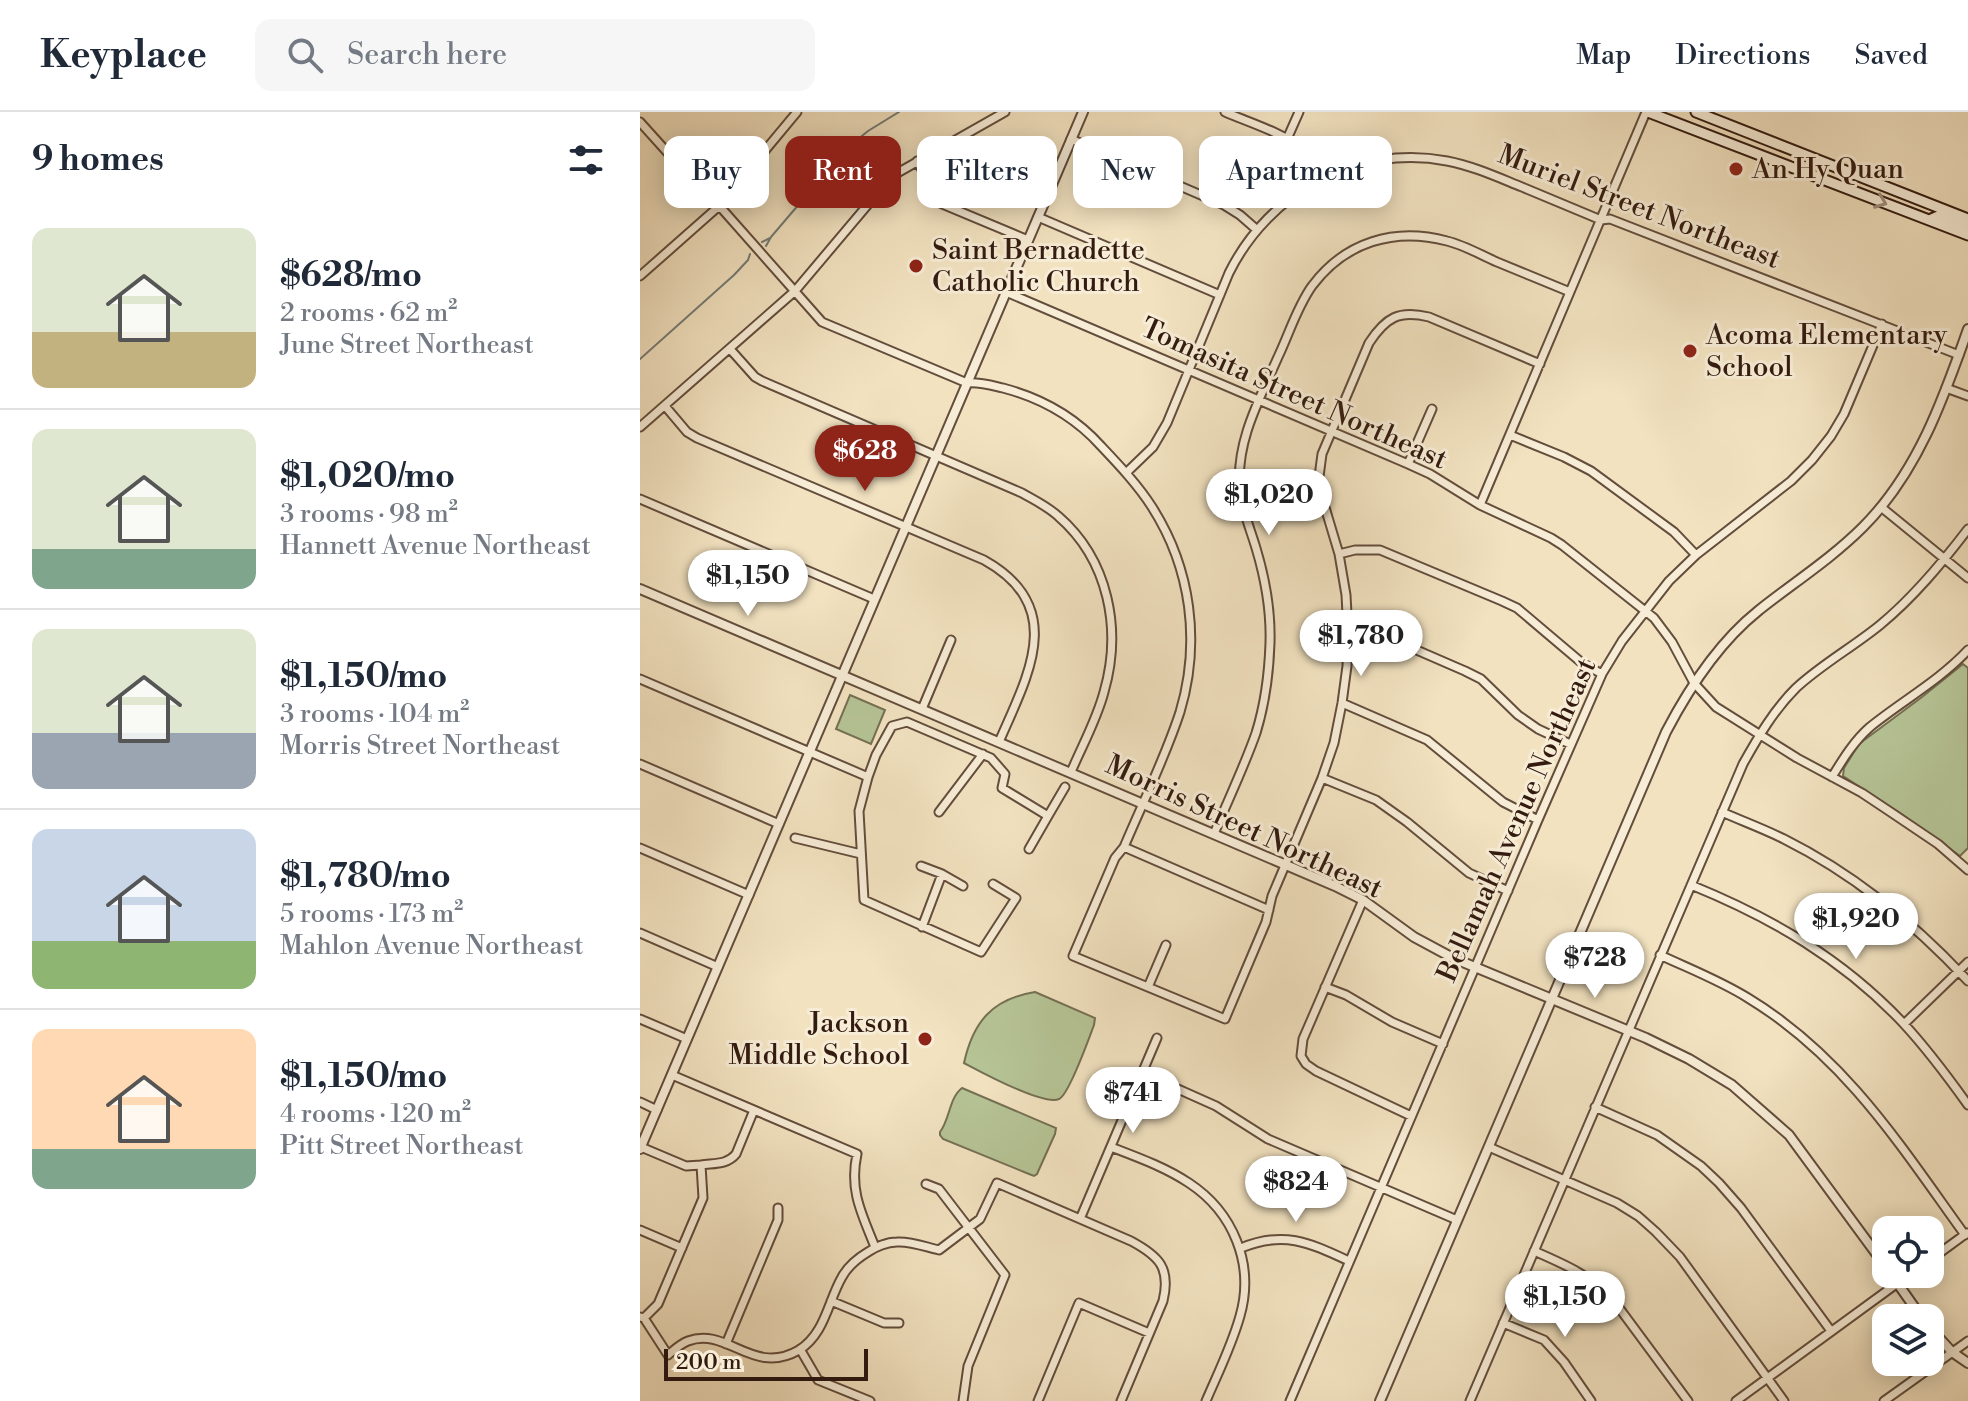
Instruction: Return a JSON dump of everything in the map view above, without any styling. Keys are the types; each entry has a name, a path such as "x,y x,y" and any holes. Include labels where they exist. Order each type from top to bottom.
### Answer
{"main road":[{"path":"1647,112 1968,235"},
{"path":"1697,112 1968,219"},
{"path":"1929,220 1938,216 1968,227"}],"street":[{"path":"643,112 640,120 664,147"},
{"path":"769,146 797,112"},
{"path":"962,136 1005,112"},
{"path":"754,1110 736,1154 726,1162 686,1166 641,1148 1083,112"},
{"path":"1225,112 1280,136"},
{"path":"1288,136 1299,112"},
{"path":"1480,505 1647,112"},
{"path":"1691,129 1697,112"},
{"path":"1071,139 1224,205 1256,229"},
{"name":"Muriel Street Northeast","path":"1392,160 1421,158 1481,170 1601,220 1610,219 1959,355"},
{"path":"640,427 795,291 892,176 917,161"},
{"path":"640,276 717,208"},
{"path":"720,208 822,322 967,383 978,382 1019,393 1053,408 1088,431 1150,504 1173,547 1183,576 1191,619 1191,658 1185,694 1175,727 1124,847 1115,858 1073,956 1225,1019 1334,743 1347,666 1346,595 1339,554 1318,484 1322,454 1369,343 1380,326 1403,314 1416,314 1540,364"},
{"path":"952,208 1028,240"},
{"name":"Muriel Street Northeast","path":"1126,473 1153,447 1167,423 1236,258 1256,229 1278,208"},
{"path":"1038,217 1220,295"},
{"path":"1214,834 1257,731 1268,668 1270,640 1265,584 1240,489 1242,452 1260,400 1311,288 1339,258 1359,246 1379,240 1416,236 1449,241 1570,292"},
{"name":"Tomasita Street Northeast","path":"1006,292 1408,464 1480,505 1551,538 1663,629 1694,683 1716,707 1797,758 1862,793 1938,844 1968,870"},
{"name":"Bellamah Avenue Northeast","path":"1290,1401 1602,674 1622,641 1669,581 1696,555 1774,496 1812,460 1844,414 1882,324"},
{"path":"1380,1401 1666,732 1694,683 1720,649 1755,613 1842,547 1881,507 1919,450 1968,329"},
{"path":"730,349 762,381 1022,493 1041,503 1071,529 1100,573 1108,598 1113,654 1104,696 1071,772"},
{"path":"1946,388 1968,396"},
{"path":"665,406 687,432 697,438 984,560 1013,580 1030,609 1035,644 1032,662 999,742"},
{"path":"1408,464 1432,409"},
{"path":"1510,435 1591,471 1674,532 1696,555"},
{"path":"640,499 874,599"},
{"path":"1881,507 1968,578"},
{"path":"1470,1401 1743,764 1777,709 1796,689 1909,599 1968,529"},
{"path":"1339,554 1355,550 1380,550 1502,601 1517,608 1582,663 1602,674"},
{"name":"Morris Street Northeast","path":"640,589 1286,865 1363,900 1414,937 1453,958 1689,1059 1732,1085 1789,1135 1872,1248"},
{"path":"1348,633 1382,635 1465,671 1481,679 1518,715 1538,729 1570,744"},
{"path":"922,709 951,640"},
{"path":"1832,777 1844,757 1869,728 1923,690 1968,650"},
{"path":"640,679 868,777"},
{"path":"1342,703 1427,740 1503,802 1538,820"},
{"path":"993,884 1016,898 981,952 864,900 859,811 876,755 892,726 907,722 991,758 1005,774 1002,788 1048,816"},
{"path":"939,812 983,754"},
{"path":"640,764 779,824"},
{"path":"1322,778 1376,800 1469,873 1508,891"},
{"path":"1029,849 1065,787"},
{"path":"1722,812 1783,839 1854,880 1908,922 1968,981"},
{"path":"795,838 861,854"},
{"path":"1124,847 1269,910"},
{"path":"640,848 749,895"},
{"path":"1961,864 1968,856"},
{"path":"921,866 963,886"},
{"path":"922,927 942,874"},
{"path":"1691,885 1770,920 1805,941 1872,994 1904,1024 1968,1105"},
{"path":"1363,900 1303,1039 1301,1056 1316,1071 1411,1116"},
{"path":"640,933 718,967"},
{"path":"1148,987 1166,945"},
{"path":"1660,955 1746,996 1826,1057 1888,1129 1967,1234 1944,1250"},
{"path":"1904,1024 1968,962"},
{"path":"1325,987 1443,1044"},
{"path":"640,1019 687,1039"},
{"path":"1080,1219 1157,1038"},
{"path":"1142,1073 1216,1106 1268,1139 1457,1220"},
{"path":"672,1075 857,1154 853,1172 855,1197 875,1247"},
{"path":"640,1102 657,1110"},
{"path":"1595,1107 1657,1135 1701,1166 1719,1183 1831,1331"},
{"path":"1111,1147 1151,1163 1198,1189 1228,1222 1241,1248 1244,1268 1241,1314 1206,1401"},
{"path":"1489,1147 1617,1203 1638,1216 1680,1257 1784,1401"},
{"path":"701,1165 703,1198 658,1304 642,1318 668,1355 690,1340 710,1339 764,1359 785,1356 800,1349 815,1336 842,1276 856,1259 875,1247 897,1242 939,1250 980,1219 997,1183 1146,1248 1162,1266 1167,1276 1163,1301 1121,1401"},
{"path":"926,1184 939,1189 1005,1275 968,1366 963,1401"},
{"path":"726,1344 778,1220 778,1208"},
{"path":"640,1230 682,1248"},
{"path":"1241,1248 1275,1238 1290,1239 1349,1261"},
{"path":"1534,1251 1576,1269 1604,1290 1688,1401"},
{"path":"1736,1401 1891,1288"},
{"path":"831,1301 884,1323 899,1323"},
{"path":"1038,1401 1079,1303 1149,1333"},
{"path":"1503,1323 1548,1344 1591,1401"},
{"path":"1884,1401 1968,1341"},
{"path":"1944,1343 1968,1363"},
{"path":"800,1349 818,1380 870,1401"}],"green space":[{"path":"1963,664 1968,668 1968,848 1960,856 1843,776 1844,768 1859,744"},
{"path":"850,695 885,710 871,744 836,729"},
{"path":"1035,992 1095,1018 1073,1077 1059,1099 1040,1098 1026,1093 964,1063 973,1036 987,1015 1007,1000"},
{"path":"962,1088 1056,1128 1037,1174 1034,1176 943,1139 940,1132 954,1097"}],"waterway":[{"path":"766,246 846,149 899,112"},
{"path":"762,242 770,238"},
{"path":"640,359 734,275 750,254"}],"place":[{"name":"An Hy Quan","path":"1736,169"},
{"name":"Saint Bernadette Catholic Church","path":"916,266"},
{"name":"Acoma Elementary School","path":"1690,351"},
{"name":"Jackson Middle School","path":"925,1039"}]}
